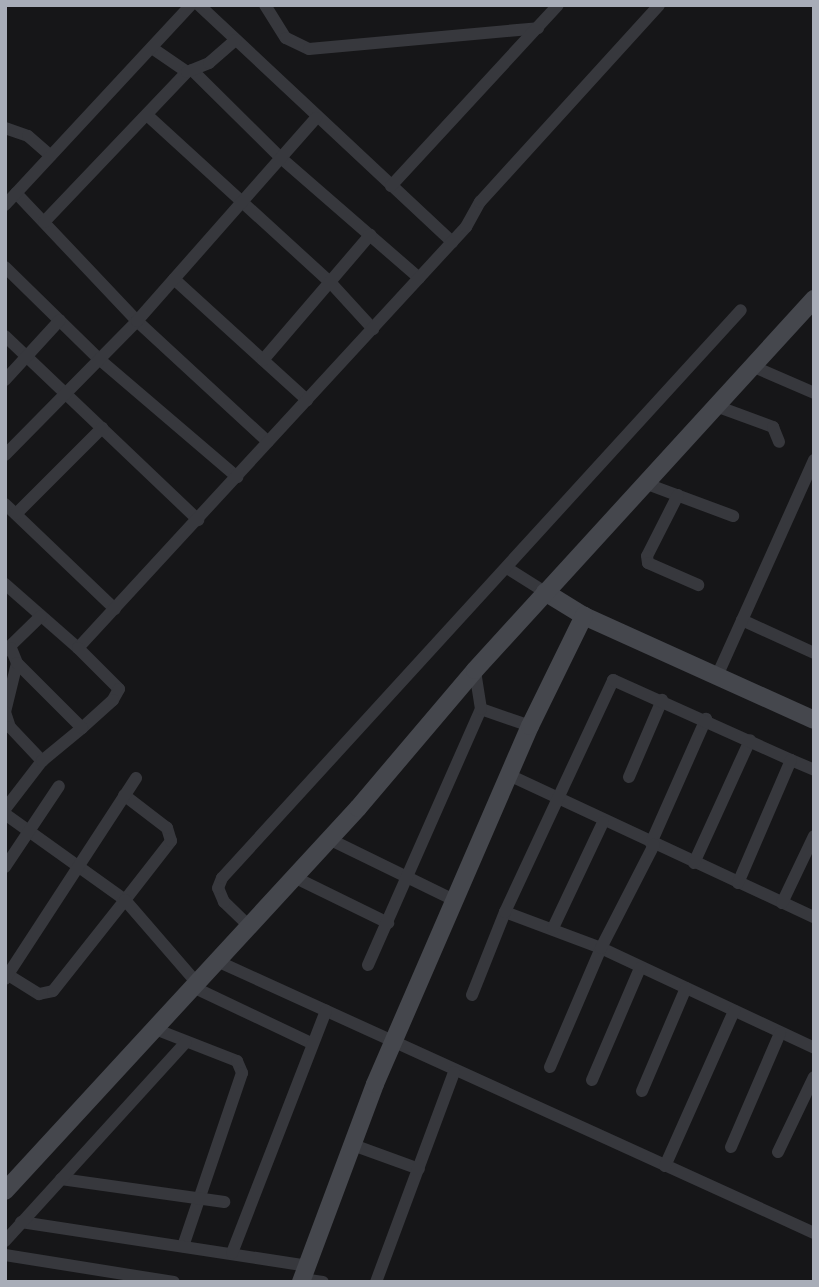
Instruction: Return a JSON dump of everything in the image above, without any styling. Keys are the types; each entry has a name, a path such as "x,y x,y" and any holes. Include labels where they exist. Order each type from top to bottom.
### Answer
{"street":[{"path":"191,5 10,197 44,222 136,321 268,442"},
{"path":"199,5 316,118 452,242"},
{"path":"265,5 286,38 309,49 538,28"},
{"path":"391,186 558,5"},
{"path":"78,648 452,242 480,202 659,5"},
{"path":"44,222 190,71 209,63 235,40"},
{"path":"152,47 190,71 281,158 419,278"},
{"path":"147,115 330,282 373,329"},
{"path":"8,446 66,393 136,321 316,118"},
{"path":"5,128 37,141 51,156"},
{"path":"263,360 370,235"},
{"path":"5,267 99,359 237,477"},
{"path":"174,279 307,400"},
{"path":"5,1191 329,839 545,592 814,299"},
{"path":"249,926 224,902 218,888 222,878 741,310"},
{"path":"5,380 60,320"},
{"path":"5,336 198,520"},
{"path":"752,366 814,393"},
{"path":"716,405 773,427 779,442"},
{"path":"16,514 102,428"},
{"path":"717,676 809,483 814,460"},
{"path":"647,484 733,516"},
{"path":"678,495 647,556 648,563 698,585"},
{"path":"5,504 115,609"},
{"path":"507,568 583,616 814,720"},
{"path":"5,584 78,648 118,690 113,700 42,761 5,812 125,900 195,985 310,1043"},
{"path":"303,1276 393,1042 530,726 583,616"},
{"path":"41,617 8,650 17,663 82,728"},
{"path":"742,620 814,653"},
{"path":"17,663 5,712 10,727 42,761"},
{"path":"368,965 481,709 475,670"},
{"path":"472,995 505,912 613,680 706,719 814,770"},
{"path":"629,777 662,700"},
{"path":"481,709 530,726"},
{"path":"550,1066 706,719"},
{"path":"694,863 750,740"},
{"path":"738,883 791,760"},
{"path":"509,775 558,802 814,917"},
{"path":"124,795 167,828 170,841 53,991 39,994 6,976 79,867 124,795 136,778"},
{"path":"5,867 59,786"},
{"path":"553,928 603,822"},
{"path":"782,903 814,836"},
{"path":"329,839 456,901"},
{"path":"294,877 388,923"},
{"path":"505,912 601,948 814,1048"},
{"path":"218,961 454,1072 814,1233"},
{"path":"592,1080 640,968"},
{"path":"642,1091 686,988"},
{"path":"232,1253 310,1043 326,1011"},
{"path":"665,1166 734,1011"},
{"path":"155,1028 186,1043 237,1061 242,1073 183,1246"},
{"path":"731,1147 780,1032"},
{"path":"5,1241 186,1043"},
{"path":"376,1282 454,1072"},
{"path":"778,1152 814,1077"},
{"path":"353,1145 419,1169"},
{"path":"61,1180 199,1202 224,1202"},
{"path":"21,1222 232,1253 323,1282"},
{"path":"5,1255 174,1282"}]}
